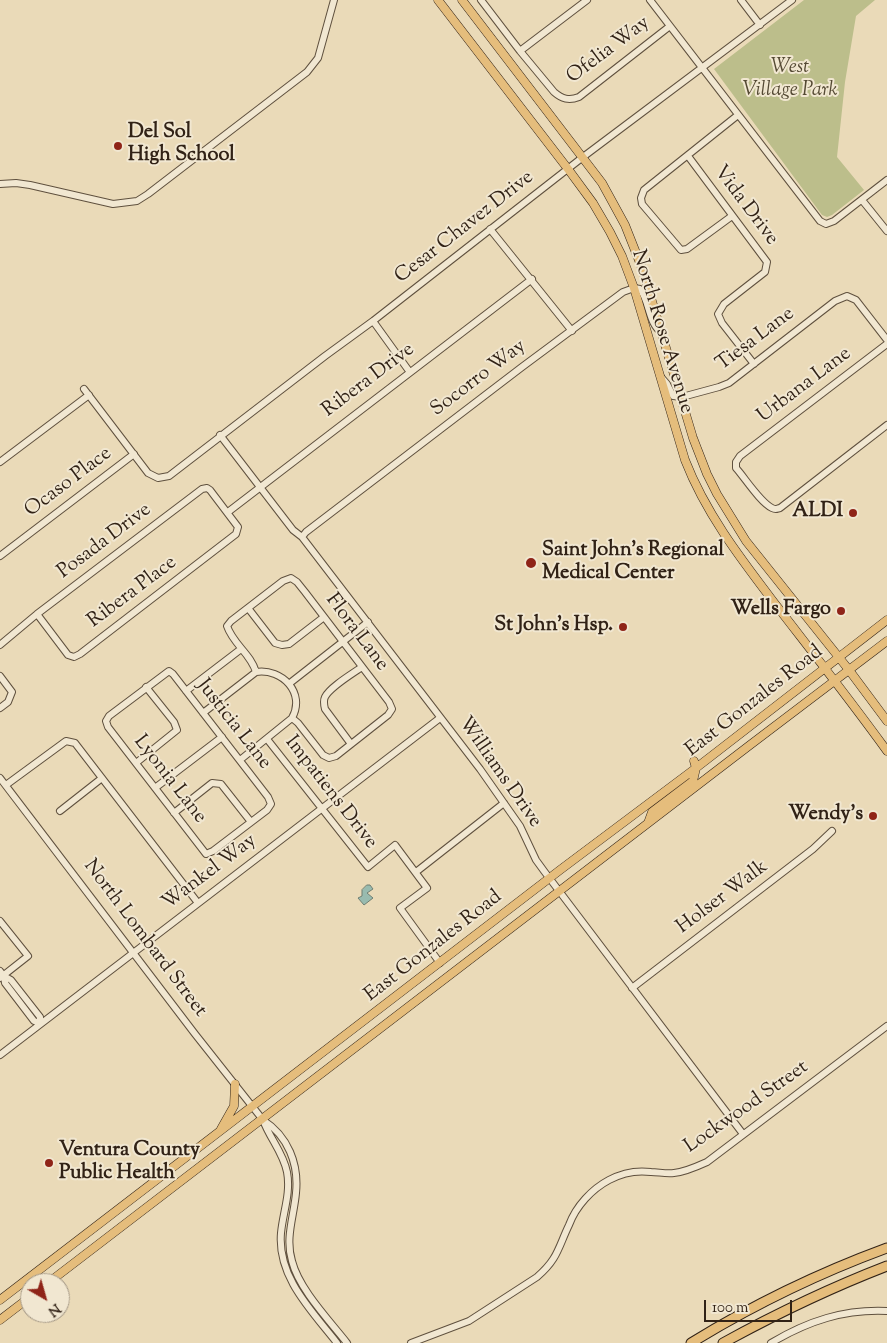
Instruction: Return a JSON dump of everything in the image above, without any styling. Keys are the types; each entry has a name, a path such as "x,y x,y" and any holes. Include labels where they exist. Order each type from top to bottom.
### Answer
{"highway":[{"path":"690,1343 767,1300 887,1244"},
{"path":"857,1259 887,1248"},
{"path":"723,1343 772,1316 834,1286 887,1266"}],"main road":[{"name":"North Rose Avenue","path":"438,0 568,169 593,203 610,232 622,256 634,288 685,460 718,527 887,751"},
{"name":"North Rose Avenue","path":"462,0 583,157 612,198 631,238 642,268 693,438 707,474 726,511 746,541 856,678 887,721"},
{"name":"East Gonzales Road","path":"0,1300 695,765 887,620"},
{"name":"East Gonzales Road","path":"61,1273 887,641"},
{"path":"648,823 652,812 693,781 695,765"},
{"path":"219,1133 234,1106 235,1084"},
{"path":"0,1320 20,1305"}],"street":[{"path":"0,184 16,182 113,204 125,204 142,198 308,72 318,58 334,0"},
{"path":"481,0 520,52 588,0"},
{"path":"650,0 820,221 826,224 834,221 887,180"},
{"path":"741,0 760,24"},
{"name":"Cesar Chavez Drive","path":"134,454 148,473 158,478 169,476 220,435 373,321 583,157 792,0"},
{"name":"Ofelia Way","path":"520,52 560,97 566,99 579,97 670,26"},
{"path":"732,216 687,249 681,250 642,204 641,198 644,190 738,116"},
{"name":"Vida Drive","path":"688,156 767,262 765,272 724,304 718,314 722,323 754,364"},
{"path":"862,200 887,232"},
{"path":"490,229 532,278 572,331"},
{"name":"Ribera Drive","path":"228,512 532,278"},
{"path":"634,288 640,289 642,292 656,328 662,333"},
{"name":"Socorro Way","path":"302,537 522,366 623,292 634,288"},
{"name":"Tiesa Lane","path":"682,397 724,385 835,301 847,296 856,300 887,342"},
{"path":"373,321 409,371"},
{"name":"Urbana Lane","path":"887,342 742,455 736,462 736,468 771,508 776,509 887,425"},
{"path":"660,375 673,396 682,397"},
{"path":"84,389 134,454"},
{"path":"0,462 89,395"},
{"name":"Williams Drive","path":"220,435 368,622 504,803 525,836 536,860 549,879 743,1134"},
{"name":"Ocaso Place","path":"0,556 134,454"},
{"name":"Posada Drive","path":"0,645 37,614 202,489 207,488 210,490 228,512"},
{"name":"Ribera Place","path":"37,614 68,655 74,657 80,654 236,534 238,527 228,512"},
{"name":"Flora Lane","path":"248,608 282,581 290,578 297,582 362,667 392,709 388,715 351,744"},
{"path":"256,672 253,664 229,633 227,626 248,608 275,643 282,645 289,644 324,617"},
{"path":"290,683 368,622"},
{"path":"186,692 241,649"},
{"path":"292,718 323,755 328,758 336,756 351,744 324,709 325,696 362,667"},
{"name":"Justicia Lane","path":"146,687 168,672 173,674 240,760 271,804 267,810 250,822"},
{"path":"203,713 256,672 274,673 290,683 296,701 296,712 292,718 240,760"},
{"path":"0,676 12,692 8,702 0,708"},
{"path":"136,764 177,730 174,722 146,687"},
{"name":"Lyonia Lane","path":"146,687 109,716 106,723 108,728 206,854 213,851 250,822"},
{"name":"Wankel Way","path":"0,1055 440,718"},
{"path":"155,788 222,737"},
{"name":"Impatiens Drive","path":"267,739 368,867 395,845 416,872"},
{"path":"6,785 66,741 75,743 198,903"},
{"name":"North Lombard Street","path":"0,778 263,1120"},
{"path":"60,811 102,778"},
{"path":"174,813 212,783 221,784 250,822"},
{"path":"440,963 400,908 427,888 416,872 504,803"},
{"name":"Holser Walk","path":"632,988 811,851 832,831"},
{"path":"0,921 28,956 1,975 34,1021 40,1023"},
{"name":"Lockwood Street","path":"411,1343 469,1321 529,1283 541,1273 558,1253 568,1226 578,1208 594,1190 604,1183 617,1176 633,1172 672,1173 696,1167 706,1162 887,1026"},
{"path":"263,1120 268,1132 281,1152 288,1182 280,1244 286,1268 298,1292 337,1343"},
{"path":"263,1120 275,1128 294,1158 296,1193 289,1244 290,1256 296,1276 347,1343"},
{"path":"771,1343 798,1328 827,1317 858,1311 887,1311"}],"green space":[{"name":"West Village Park","path":"804,0 875,0 856,16 845,82 837,157 864,190 827,217 822,215 714,69"}],"water":[{"path":"367,885 370,885 373,889 367,893 373,898 364,905 358,898 362,896 362,890"}],"place":[{"name":"Del Sol High School","path":"118,146"},
{"name":"ALDI","path":"853,513"},
{"name":"Saint John's Regional Medical Center","path":"531,563"},
{"name":"Wells Fargo","path":"841,611"},
{"name":"St John's Hsp.","path":"623,627"},
{"name":"Wendy's","path":"873,816"},
{"name":"Ventura County Public Health","path":"49,1163"}]}
